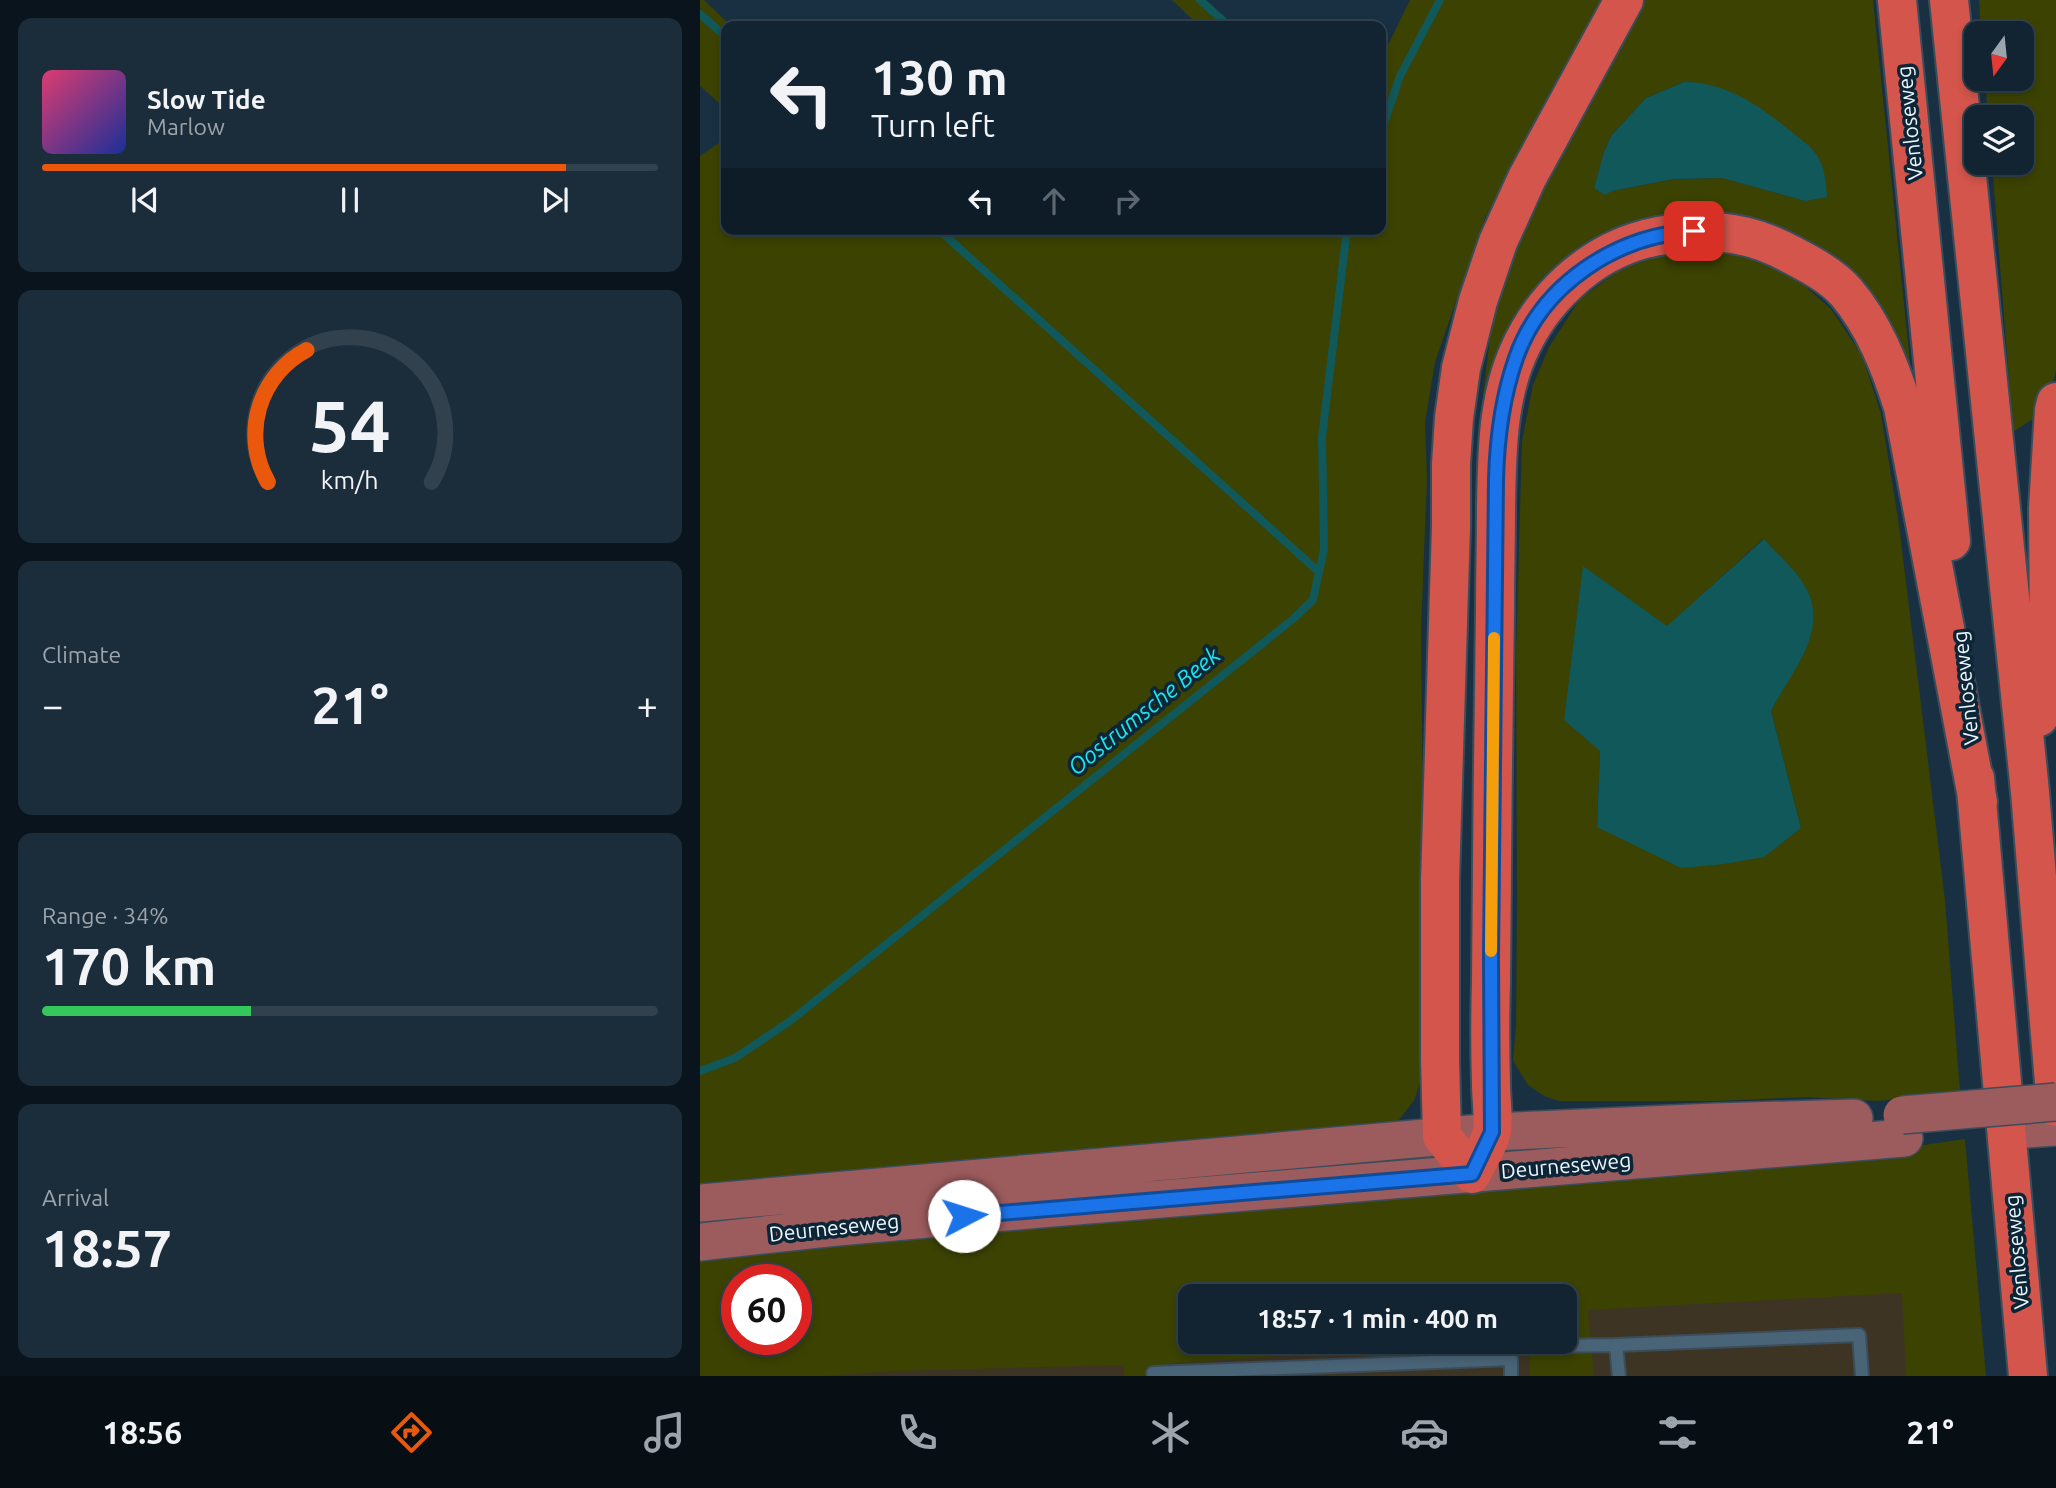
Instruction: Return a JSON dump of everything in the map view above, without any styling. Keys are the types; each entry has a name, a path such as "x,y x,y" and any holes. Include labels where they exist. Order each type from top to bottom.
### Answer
{"highway":[{"path":"1624,0 1527,178 1498,242 1478,301 1461,368 1451,464 1440,881 1442,1136 1472,1174 1492,1132 1490,996 1497,457 1500,420 1517,355 1531,327 1555,296 1580,271 1609,252 1640,240 1678,232 1710,230 1745,236 1782,250 1817,269 1844,290 1869,324 1890,368 1903,407 1978,802"},
{"name":"Venloseweg","path":"1897,0 1978,802 2028,1376"},
{"path":"1949,0 2030,792 2056,1105"},
{"path":"2030,792 2049,626 2048,508 2056,402"}],"main road":[{"name":"Deurneseweg","path":"700,1242 878,1223 1472,1174 1903,1126 2056,1105"},
{"name":"Deurneseweg","path":"700,1203 1492,1132 1714,1122 1834,1120 1903,1126 2056,1127"}],"lane":[{"path":"1577,1346 1859,1335 1862,1376"},
{"path":"1616,1345 1619,1376"},
{"path":"1154,1376 1153,1373 1511,1359 1511,1376"}],"shaded area":[{"path":"1684,82 1714,86 1742,97 1792,132 1811,148 1819,159 1827,197 1805,201 1722,178 1674,179 1612,191 1605,195 1594,188 1611,136 1646,98"},
{"path":"1764,539 1803,583 1811,600 1813,616 1806,649 1771,711 1801,828 1764,857 1681,868 1597,827 1600,751 1564,720 1583,566 1667,626"},
{"path":"1945,1229 1954,1376 700,1376 700,1269 721,1268 721,1355 812,1355 812,1265"}],"green space":[{"path":"700,0 704,0 726,21 721,21 721,105 700,86"},
{"path":"1172,0 1204,0 1226,21 1194,21"},
{"path":"1410,0 1608,0 1485,218 1435,362 1425,422 1427,479 1421,631 1428,1055 1415,1099 1396,1124 700,1187 700,156 721,141 721,235 1386,235 1386,49"},
{"path":"1640,0 1873,0 1915,412 1839,269 1641,229 1500,360 1483,396 1494,303 1510,251","holes":["1684,82 1720,89 1755,106 1788,129 1816,154 1805,201 1722,178 1674,179 1612,191 1594,188 1611,136 1646,98"]},
{"path":"1979,0 2056,0 2056,371 2045,411 2013,432 1993,175 2034,175 2034,105 1987,105 1986,91 2034,91 2034,21 1980,21"},
{"path":"1715,249 1745,257 1775,268 1804,285 1831,309 1862,355 1881,414 1899,525 1945,900 1960,1092 1878,1101 1806,1097 1718,1101 1559,1101 1544,1096 1528,1085 1513,1061 1517,904 1516,653 1522,441 1533,385 1549,347 1580,299 1618,271 1653,257 1684,250","holes":["1763,539 1781,692 1771,711 1801,828 1597,827 1600,751 1583,567 1667,627"]},
{"path":"1965,1139 1986,1376 1906,1376 1902,1293 1588,1310 1594,1376 1530,1376 1529,1354 1577,1354 1577,1284 1178,1284 1178,1354 1306,1354 1177,1363 1146,1369 1146,1376 1124,1376 1123,1365 897,1371 823,1376 700,1376 700,1254 1889,1150"}],"waterway":[{"path":"1200,0 1223,21"},
{"name":"Oostrumsche Beek","path":"1386,117 1400,76 1440,0"},
{"path":"700,14 721,33"},
{"path":"945,235 1319,572"},
{"name":"Oostrumsche Beek","path":"700,1071 735,1058 790,1021 1293,619 1313,600 1324,549 1322,437 1346,235"}],"slow traffic":[{"path":"1491,951 1494,638"}],"route":[{"path":"964,1216 1472,1174 1492,1132 1490,1063 1496,480 1500,420 1507,388 1517,355 1531,327 1555,296 1580,271 1609,252 1640,240 1694,231"}]}
